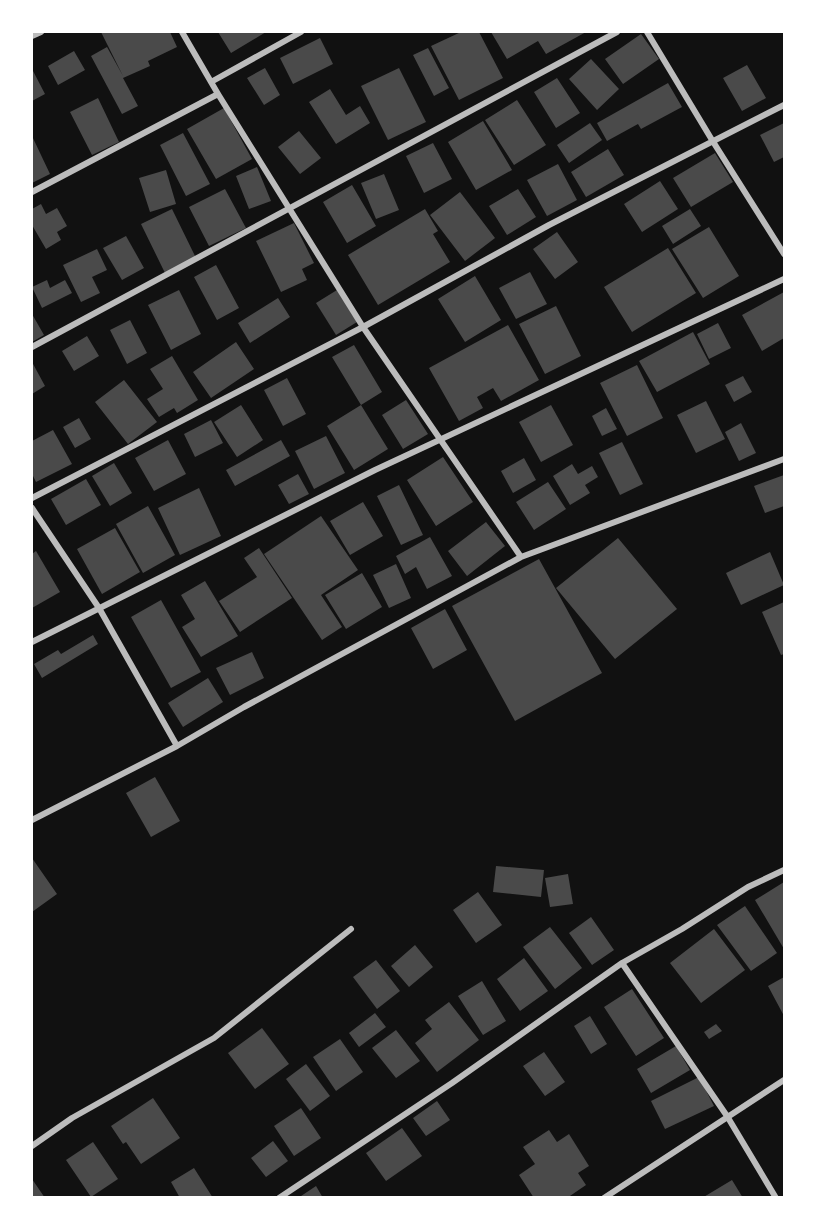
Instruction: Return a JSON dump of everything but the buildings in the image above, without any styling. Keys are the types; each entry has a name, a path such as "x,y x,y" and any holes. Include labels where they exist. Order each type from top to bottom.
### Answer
{"street":[{"path":"32,36 41,32"},
{"path":"182,32 210,82 363,327 521,556"},
{"path":"210,82 301,32"},
{"path":"32,347 617,32"},
{"path":"647,32 784,254"},
{"path":"32,192 218,94"},
{"path":"32,498 363,327 549,225 784,105"},
{"path":"32,642 375,470 784,279"},
{"path":"32,820 177,746 521,556 784,459"},
{"path":"32,508 99,608 177,746"},
{"path":"279,1197 452,1083 622,963 682,929 748,887 784,870"},
{"path":"32,1146 72,1118 214,1038 351,929"},
{"path":"622,963 727,1116 776,1197"},
{"path":"604,1197 784,1080"}]}
